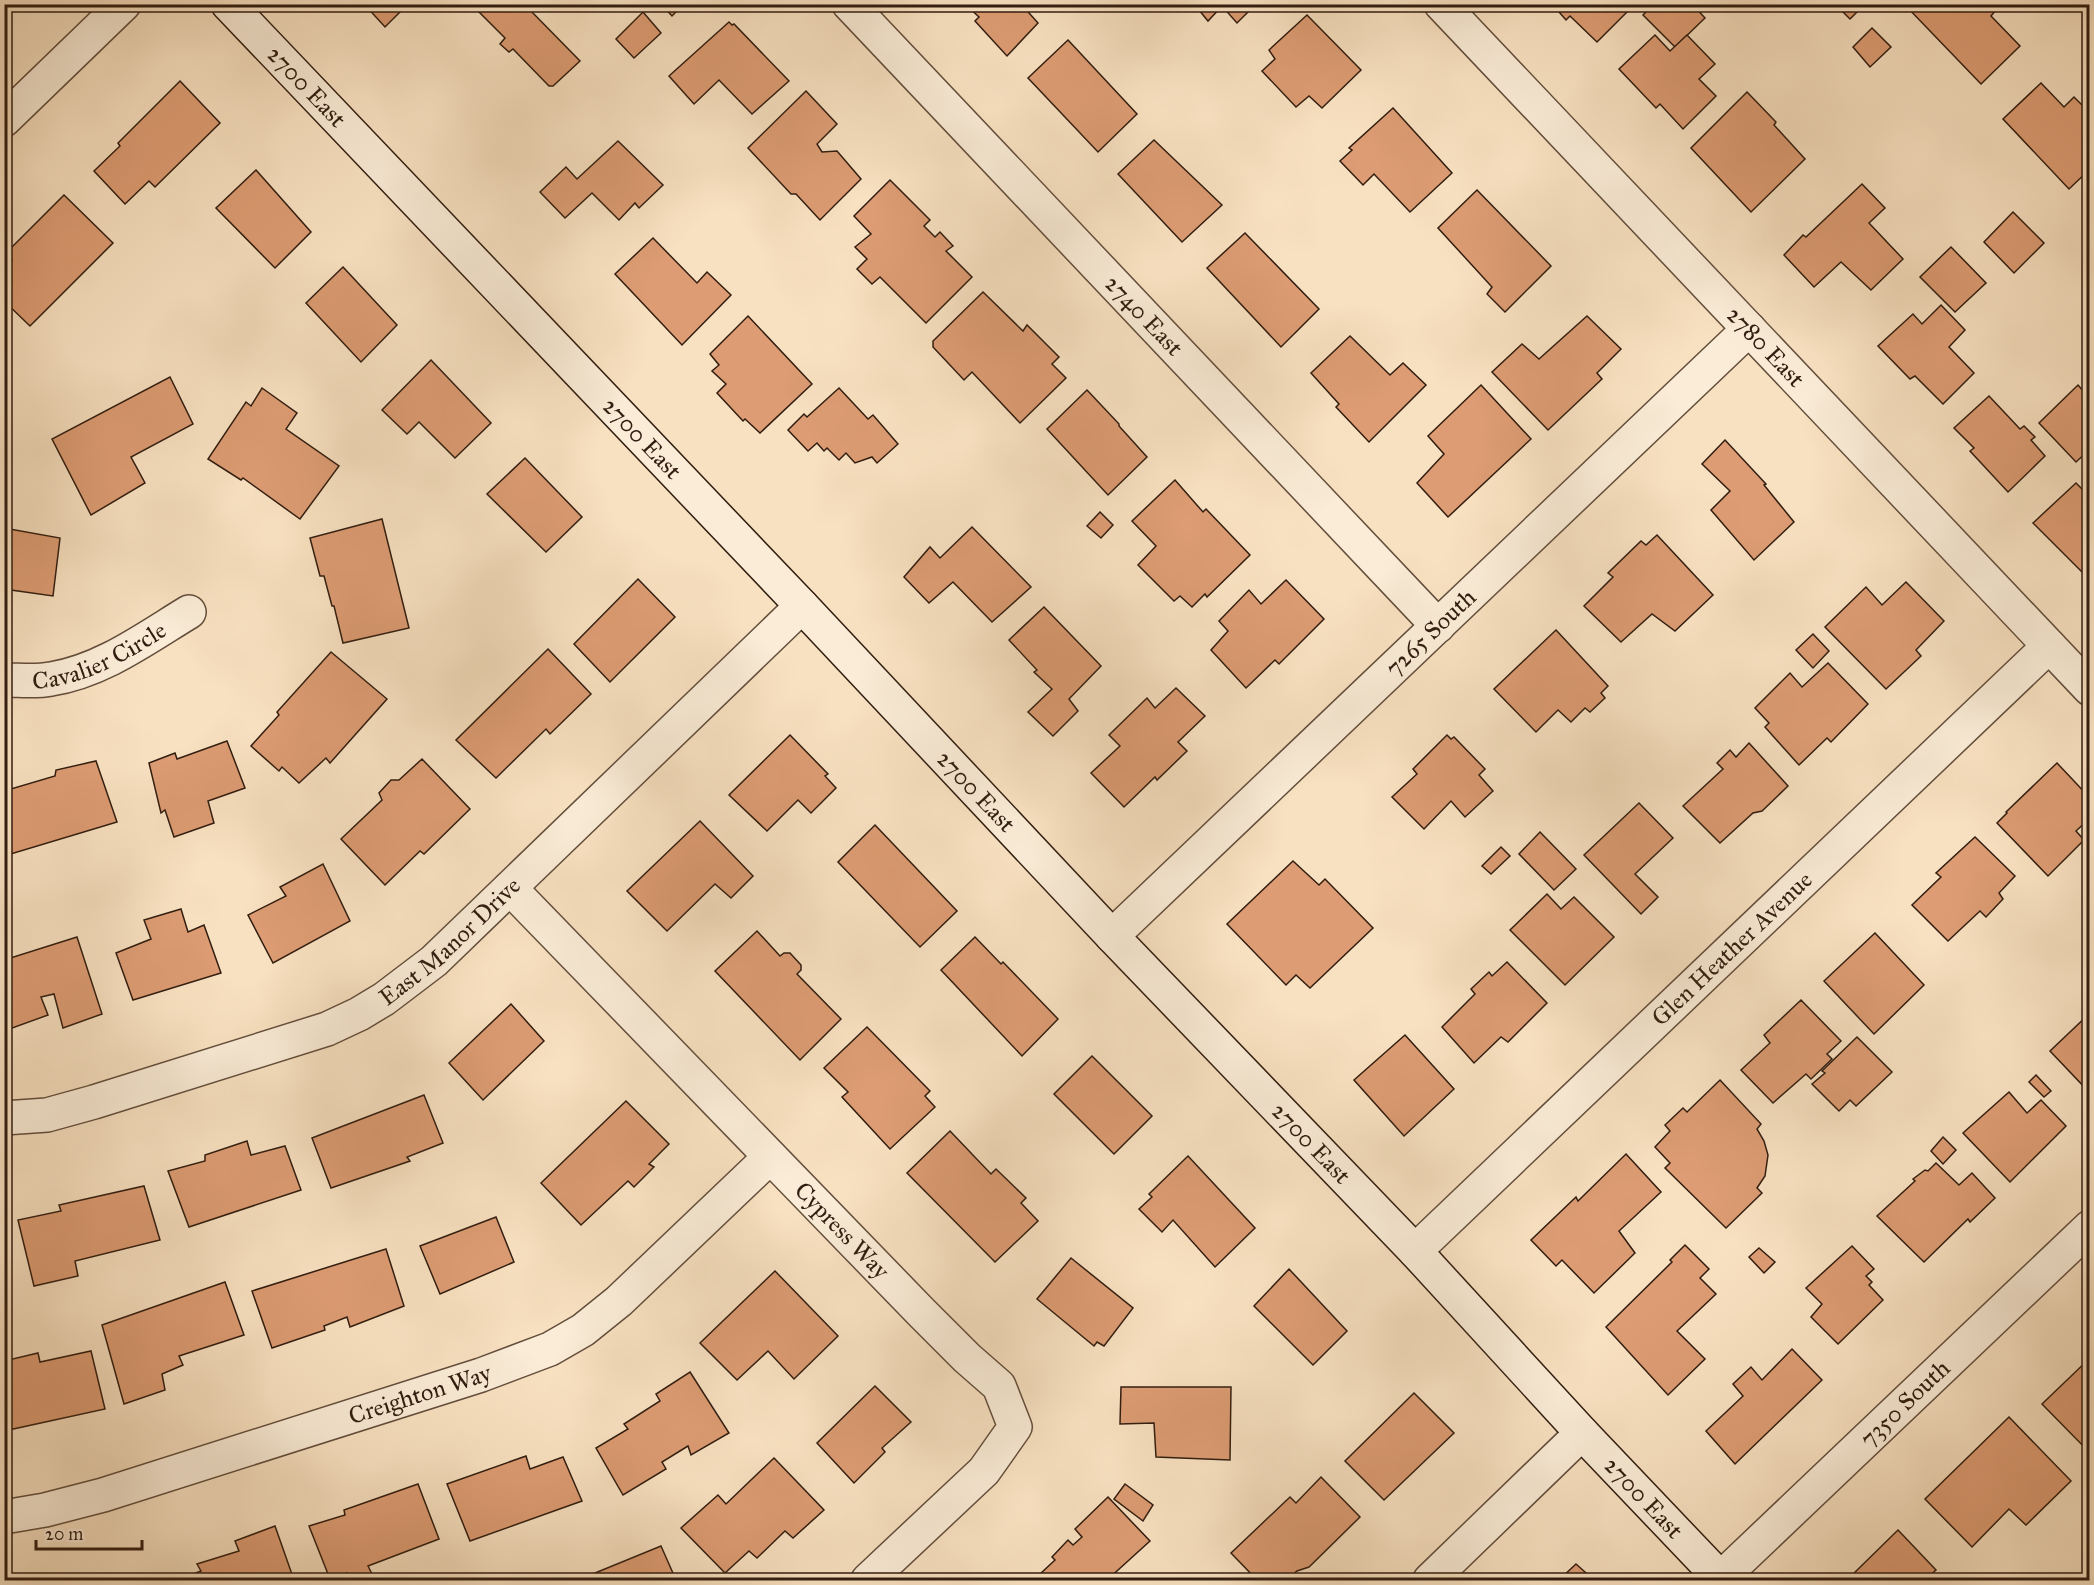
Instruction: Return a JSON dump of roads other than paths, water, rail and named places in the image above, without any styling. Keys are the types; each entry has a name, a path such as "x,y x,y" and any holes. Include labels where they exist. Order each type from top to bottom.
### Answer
{"street":[{"path":"4,120 124,4"},
{"name":"2700 East","path":"228,4 802,606 1112,936 1415,1251 1721,1580"},
{"name":"2740 East","path":"849,4 1438,626"},
{"name":"2780 East","path":"1441,4 2090,689"},
{"name":"7265 South","path":"1112,936 1749,329"},
{"name":"East Manor Drive","path":"4,1118 47,1114 94,1102 327,1029 384,999 434,961 802,606"},
{"name":"Cavalier Circle","path":"4,680 51,680 88,669 121,653 189,612"},
{"name":"Glen Heather Avenue","path":"1415,1251 2049,646"},
{"name":"Cypress Way","path":"510,888 944,1335 999,1386 1015,1427 984,1472 868,1581"},
{"name":"Creighton Way","path":"4,1517 45,1510 114,1491 482,1375 550,1349 583,1330 619,1301 770,1157"},
{"name":"7350 South","path":"1721,1580 2090,1227"},
{"path":"1430,1581 1582,1433"}]}
